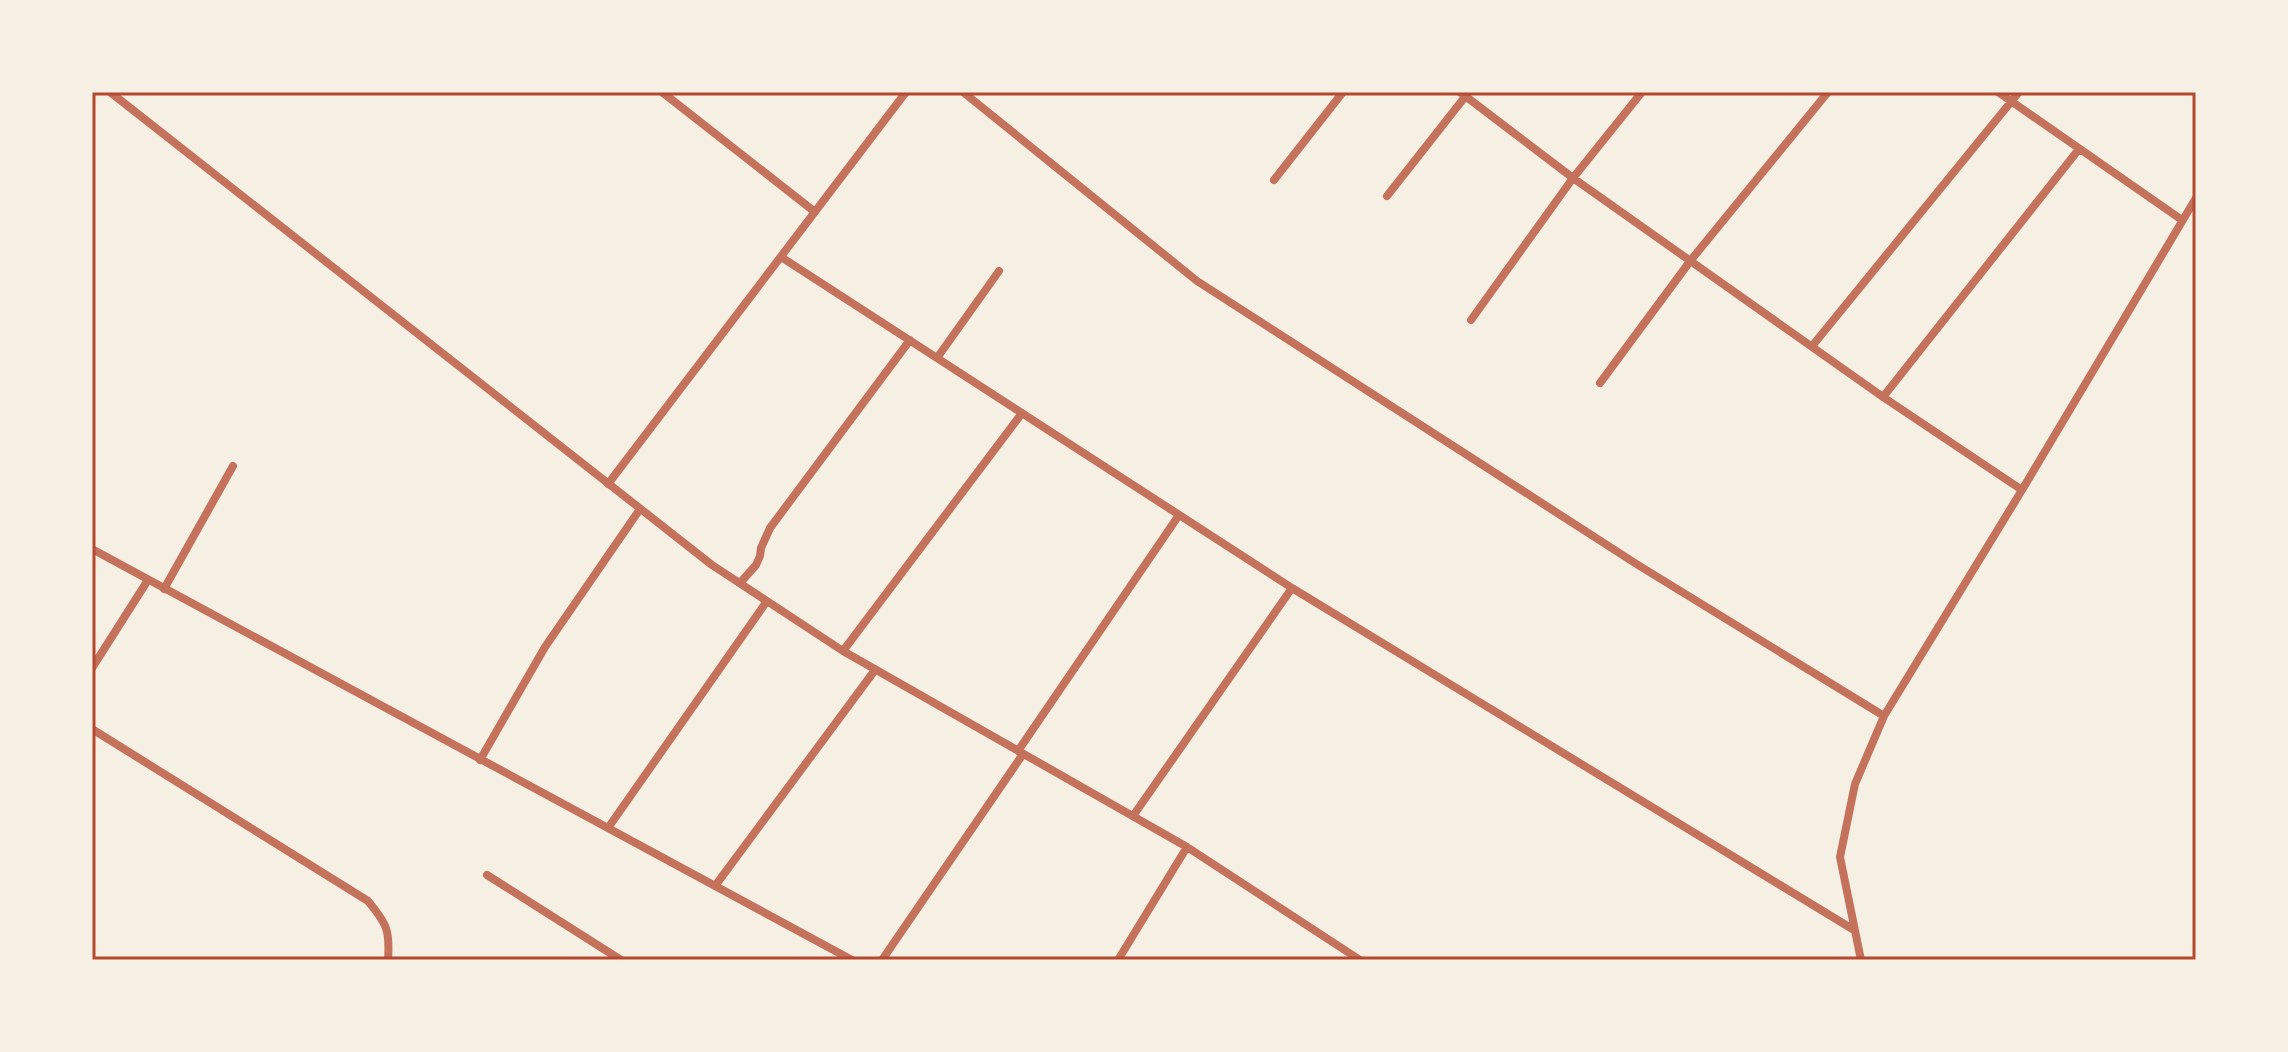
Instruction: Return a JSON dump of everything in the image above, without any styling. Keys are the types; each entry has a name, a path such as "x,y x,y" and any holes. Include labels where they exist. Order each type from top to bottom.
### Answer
{"street":[{"path":"110,92 712,565 875,670 1187,847 1360,960"},
{"path":"662,92 815,212"},
{"path":"608,484 906,92"},
{"path":"963,92 1197,281 1638,565 1884,716"},
{"path":"1274,180 1343,92"},
{"path":"1471,320 1573,178 1642,92"},
{"path":"1600,383 1691,260 1828,92"},
{"path":"1998,92 2182,220"},
{"path":"1813,345 2019,92"},
{"path":"1387,196 1465,93 1573,178 1883,397 2022,490"},
{"path":"1883,397 2079,149"},
{"path":"1861,960 1840,857 1855,784 1884,716 2196,198"},
{"path":"781,257 1292,588 1854,930"},
{"path":"937,358 999,271"},
{"path":"740,583 756,565 770,528 910,340"},
{"path":"843,651 1022,413"},
{"path":"164,589 233,466"},
{"path":"480,760 545,647 640,509"},
{"path":"882,960 1179,515"},
{"path":"92,549 852,960"},
{"path":"92,668 148,580"},
{"path":"1133,816 1292,588"},
{"path":"608,828 767,601"},
{"path":"715,886 875,670"},
{"path":"92,729 368,901 382,918 390,936 388,960"},
{"path":"1118,960 1187,847"},
{"path":"487,875 621,960"}]}
